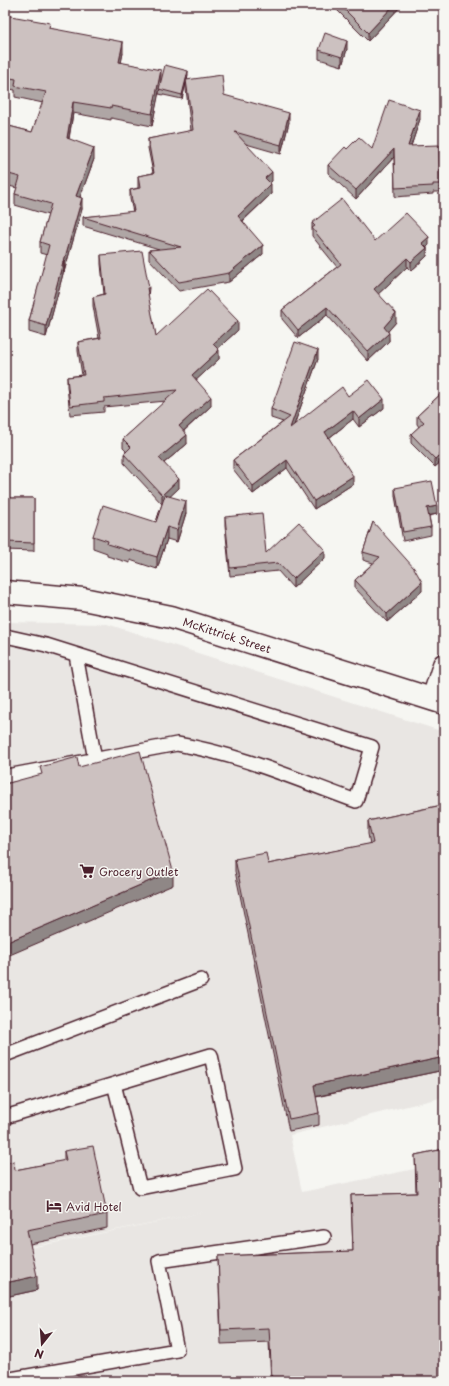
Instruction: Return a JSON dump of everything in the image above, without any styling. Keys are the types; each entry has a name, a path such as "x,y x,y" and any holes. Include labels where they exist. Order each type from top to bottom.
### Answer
{"street":[{"name":"McKittrick Street","path":"5,592 84,599 170,617 438,701"},
{"path":"438,701 444,665"}],"lane":[{"path":"5,638 10,637 46,645 372,747 356,801 232,757 197,747 177,744 95,760 6,773"},
{"path":"76,655 95,760"},
{"path":"5,1055 201,980"},
{"path":"5,1117 114,1084 211,1055 235,1168 140,1188 114,1084"},
{"path":"5,1380 177,1350 158,1261 324,1237"}],"shaded area":[{"path":"5,622 107,624 444,732 444,1097 290,1135 302,1192 444,1163 444,1381 5,1381 5,1253 211,1211 5,1252"}],"building":[{"path":"340,5 394,5 368,33"},
{"path":"5,15 50,23 49,28 123,42 119,62 161,70 152,114 111,106 111,108 73,102 67,138 94,148 76,196 82,198 46,326 29,321 49,245 40,242 51,204 15,194 20,177 5,173 5,125 32,132 46,92 15,86 16,79 5,77"},
{"path":"325,33 347,41 342,57 319,50"},
{"path":"165,65 188,71 182,95 159,89"},
{"path":"222,75 224,95 289,113 281,145 235,132 272,172 265,178 271,184 238,216 263,245 229,273 179,282 149,250 181,247 83,217 134,211 130,190 140,188 138,176 154,173 148,139 193,130 186,80"},
{"path":"389,100 420,110 408,146 439,145 440,184 433,184 433,186 395,188 394,149 356,190 328,165 345,147 347,149 359,137 372,149"},
{"path":"342,199 375,241 406,213 429,237 422,243 427,248 411,262 407,258 374,289 396,313 384,327 389,333 368,352 327,307 298,330 282,310 341,264 312,228 315,226 312,223"},
{"path":"142,251 156,336 207,289 238,321 213,344 219,350 192,375 211,397 179,426 187,435 159,458 179,479 162,495 124,454 131,447 123,439 177,390 104,398 104,402 70,406 67,377 84,375 78,342 101,338 93,297 105,294 101,255"},
{"path":"295,342 318,350 290,428 342,387 348,396 369,380 384,399 359,419 353,411 325,432 353,476 314,501 287,460 253,486 233,460 290,417 271,409"},
{"path":"444,391 444,451 435,459 411,434 424,422 417,416"},
{"path":"432,481 437,506 427,508 431,527 403,532 395,488"},
{"path":"165,495 186,501 177,530 167,527 157,557 107,544 108,541 93,536 103,505 156,522"},
{"path":"5,498 34,498 34,543 5,542"},
{"path":"262,513 266,553 299,522 325,550 293,579 278,563 230,568 225,517"},
{"path":"373,522 414,568 422,582 387,614 355,580 380,557 363,552"},
{"name":"Grocery Outlet","path":"140,751 173,871 5,943 5,784 42,774 40,767 77,757 79,767"},
{"path":"442,802 444,802 444,1057 314,1085 319,1113 289,1119 235,859 266,853 268,864 373,843 368,821 442,805"},
{"name":"Avid Hotel","path":"93,1146 107,1214 27,1230 37,1276 5,1283 5,1163 14,1161 15,1170 66,1160 64,1151"},
{"path":"444,1149 444,1380 272,1381 269,1328 221,1330 218,1256 353,1251 351,1195 417,1193 415,1155"}],"place":[{"name":"Grocery Outlet","path":"87,871"},
{"name":"Avid Hotel","path":"54,1206"}]}
